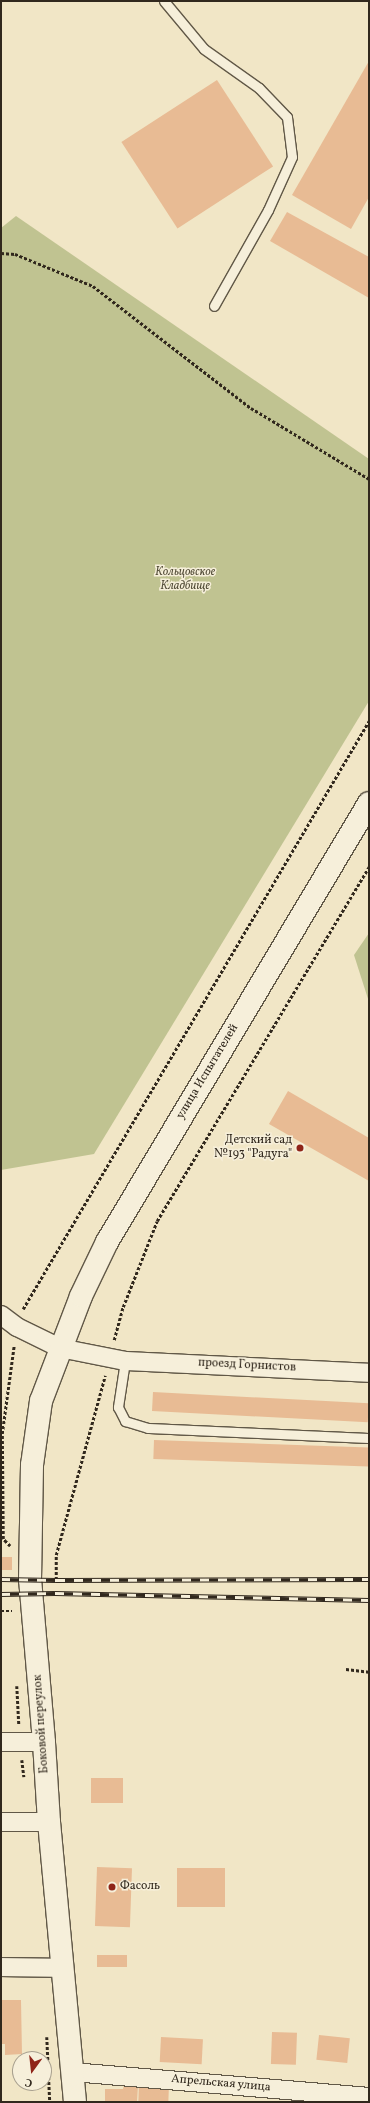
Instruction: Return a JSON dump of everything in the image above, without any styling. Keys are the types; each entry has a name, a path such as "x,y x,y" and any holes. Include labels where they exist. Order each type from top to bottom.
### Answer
{"main road":[{"name":"улица Испытателей","path":"60,1348 81,1296 107,1242 369,803"},
{"name":"Боковой переулок","path":"60,1348 41,1401 32,1465 30,1580 44,1742 48,1822 75,2102"}],"street":[{"path":"1,1315 17,1327 60,1348"},
{"name":"проезд Горнистов","path":"60,1348 117,1359 369,1373"},
{"path":"1,1742 44,1742"},
{"path":"1,1822 48,1822"},
{"path":"1,1967 63,1968"},
{"name":"Апрельская улица","path":"72,2072 362,2099"}],"lane":[{"path":"164,1 204,48 259,88 287,117 292,157 268,210 214,306"},
{"path":"117,1359 118,1407 125,1421 148,1428 369,1438"}],"path":[{"path":"1,253 15,254 93,286 251,408 369,479"},
{"path":"17,1327 26,1304 369,721"},
{"path":"56,1580 56,1555 117,1359 124,1306 157,1221 369,867"},
{"path":"1,1611 13,1611"},
{"path":"346,1669 369,1672"}],"green space":[{"name":"Кольцовское Кладбище","path":"16,216 369,459 369,701 94,1154 1,1170 1,228"},
{"path":"369,933 369,1002 354,955"}],"building":[{"path":"369,61 369,197 351,229 292,195"},
{"path":"217,80 273,166 177,228 121,142"},
{"path":"287,212 369,257 369,298 270,241"},
{"path":"288,1091 369,1138 369,1181 269,1124"},
{"path":"153,1392 369,1403 368,1422 152,1411"},
{"path":"154,1440 369,1448 368,1466 153,1459"},
{"path":"1,1557 12,1557 12,1570 1,1570"},
{"path":"91,1778 123,1778 123,1803 91,1803"},
{"path":"97,1867 132,1868 130,1927 95,1926"},
{"path":"177,1868 225,1868 225,1907 177,1907"},
{"path":"97,1955 127,1955 127,1967 97,1967"},
{"path":"1,2000 21,2000 22,2051 12,2051 12,2055 5,2055 5,2044 1,2044"},
{"path":"272,2032 297,2033 296,2065 271,2064"},
{"path":"319,2035 350,2038 347,2063 316,2060"},
{"path":"161,2037 203,2039 202,2064 160,2062"},
{"path":"139,2083 169,2084 168,2102 138,2102"},
{"path":"124,2085 138,2085 137,2102 105,2102 105,2089 123,2089"}],"railway":[{"path":"1,1579 369,1579"},
{"path":"1,1594 55,1593 369,1600"}],"place":[{"name":"Детский сад №193 \"Радуга\"","path":"300,1148"},
{"name":"Фасоль","path":"112,1887"}]}
